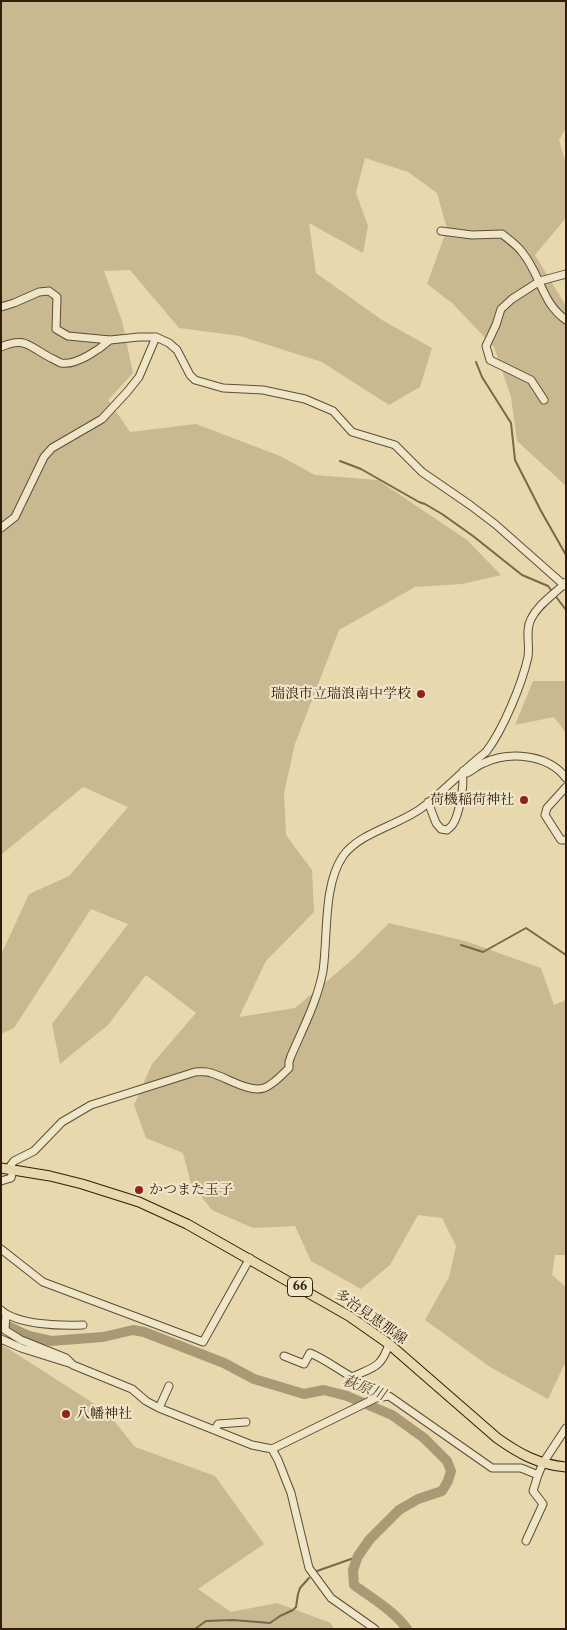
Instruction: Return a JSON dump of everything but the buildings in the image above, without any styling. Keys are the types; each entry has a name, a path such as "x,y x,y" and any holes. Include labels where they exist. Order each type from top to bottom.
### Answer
{"main road":[{"name":"多治見恵那線","path":"8,1169 82,1184 139,1202 188,1224 334,1307 389,1344 497,1438 527,1457 543,1463 566,1467"}],"street":[{"path":"441,231 472,235 502,234 522,252 540,281 547,302 566,320"},
{"path":"544,400 531,380 490,360 486,346 501,309 512,298 540,281 566,274"},
{"path":"1,306 14,303 38,292 49,291 57,297 56,329 68,336 110,340 156,337 178,350 190,375 195,380 223,388 263,390 305,399 333,411 352,432 395,445 422,472 470,504 565,584 535,612 530,621 526,666 502,727 486,752 428,802 411,814 358,843 344,855 336,869 331,885 323,970 318,992 291,1056 289,1068 278,1079 264,1088 245,1087 219,1075 195,1072 91,1105 62,1122 34,1151 14,1161 8,1169 11,1178 1,1181"},
{"path":"1,528 15,518 44,457 52,448 102,419 127,392 139,377 156,337"},
{"path":"1,347 13,342 26,342 36,350 62,363 74,362 102,347 110,340"},
{"path":"463,772 467,773 483,763 498,758 517,756 546,762 561,772 566,778"},
{"path":"428,802 436,823 441,829 446,830 452,825 459,806 464,778 463,772"},
{"path":"566,787 547,808 545,815 562,840 566,840"},
{"path":"1,1250 43,1282 203,1342 250,1258"},
{"path":"73,1364 66,1358 21,1340 4,1330 4,1312 48,1325 83,1325"},
{"path":"1,1339 21,1348 73,1364 126,1386 159,1408 252,1445 272,1449 376,1398 389,1396 492,1468 521,1468 538,1475"},
{"path":"284,1356 304,1364 310,1353 324,1358 334,1367 352,1376 379,1365 384,1358 389,1344"},
{"path":"159,1408 169,1386"},
{"path":"215,1430 218,1424 246,1422"},
{"path":"526,1541 543,1504 533,1491 538,1475 543,1463 566,1428"},
{"path":"272,1449 291,1493 309,1568 331,1598 376,1629"}],"shaded area":[{"path":"1,1 566,1 566,128 559,140 566,164 565,219 535,255 566,306 566,486 517,441 511,397 494,347 452,303 427,284 447,229 437,193 408,172 365,158 356,193 368,226 363,253 309,223 316,273 382,320 432,348 420,387 389,405 322,362 240,336 179,328 130,270 104,271 122,321 133,373 108,400 130,432 196,424 280,456 315,475 378,480 467,540 501,575 462,584 415,587 339,630 295,744 284,793 286,835 312,870 314,912 266,961 239,1017 295,1008 353,959 389,923 465,941 541,968 554,1005 566,1000 566,1255 555,1255 552,1275 566,1287 566,1361 548,1399 490,1367 425,1320 449,1277 456,1246 442,1218 418,1215 390,1265 361,1289 311,1261 295,1226 253,1228 212,1210 191,1184 183,1153 146,1138 134,1105 152,1064 196,1013 146,975 108,1025 60,1064 52,1024 128,924 91,909 14,1028 1,1034 1,955 29,894 69,876 128,807 83,787 1,855"},
{"path":"533,681 566,681 566,733 554,717 515,725"},
{"path":"1,1344 107,1412 135,1447 215,1476 264,1544 198,1589 231,1612 277,1603 331,1623 334,1629 1,1629"}],"waterway":[{"path":"476,362 482,377 511,423 515,460 566,555"},
{"path":"340,461 361,469 442,514 522,575 548,586 566,610"},
{"path":"461,945 483,952 526,928 566,955"},
{"name":"萩原川","path":"1,1323 29,1336 51,1341 103,1337 133,1330 144,1332 224,1363 254,1379 304,1394 324,1390 347,1396 392,1415 424,1438 447,1461 451,1471 448,1481 442,1491 418,1499 399,1510 370,1539 358,1556 353,1570 354,1585 389,1611 407,1629"},
{"path":"317,1571 354,1558 357,1560"},
{"path":"195,1629 206,1621 233,1620 270,1623 296,1607 300,1588 309,1578"}],"place":[{"name":"瑞浪市立瑞浪南中学校","path":"421,694"},
{"name":"荷機稲荷神社","path":"524,800"},
{"name":"かつまた玉子","path":"139,1190"},
{"name":"八幡神社","path":"66,1414"}]}
